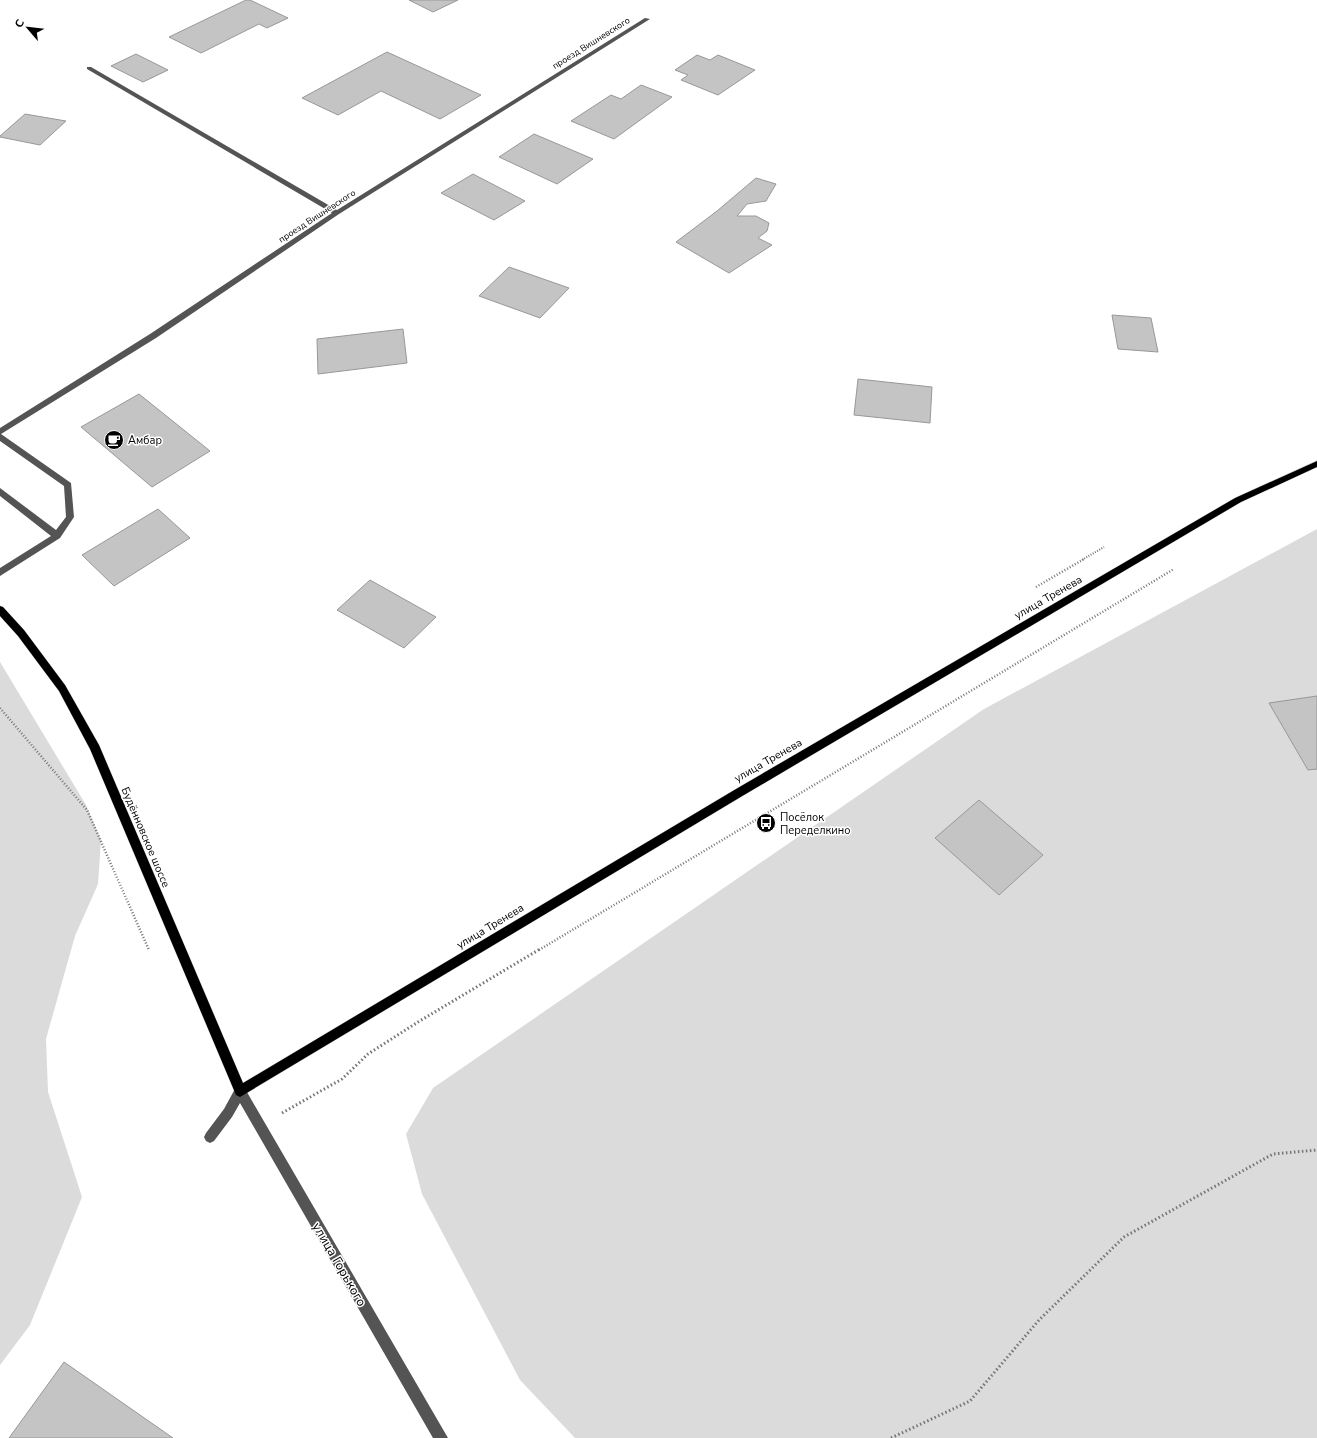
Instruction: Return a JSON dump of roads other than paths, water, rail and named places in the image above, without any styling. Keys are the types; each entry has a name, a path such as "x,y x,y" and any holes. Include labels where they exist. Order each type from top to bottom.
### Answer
{"main road":[{"name":"улица Тренева","path":"240,1091 740,792 1238,500 1317,464"},
{"name":"Будённовское шоссе","path":"0,610 21,633 62,688 95,748 240,1091"}],"street":[{"name":"проезд Вишневского","path":"0,432 153,336 337,213 647,18"},
{"path":"89,68 337,213"},
{"path":"0,438 68,485 70,517 57,536 0,573"},
{"path":"0,491 57,536"},
{"path":"210,1137 228,1113 240,1091"},
{"name":"улица Горького","path":"240,1091 440,1438"}],"place":[{"name":"Амбар","path":"114,440"},
{"name":"Посёлок Переделкино","path":"766,823"}]}
